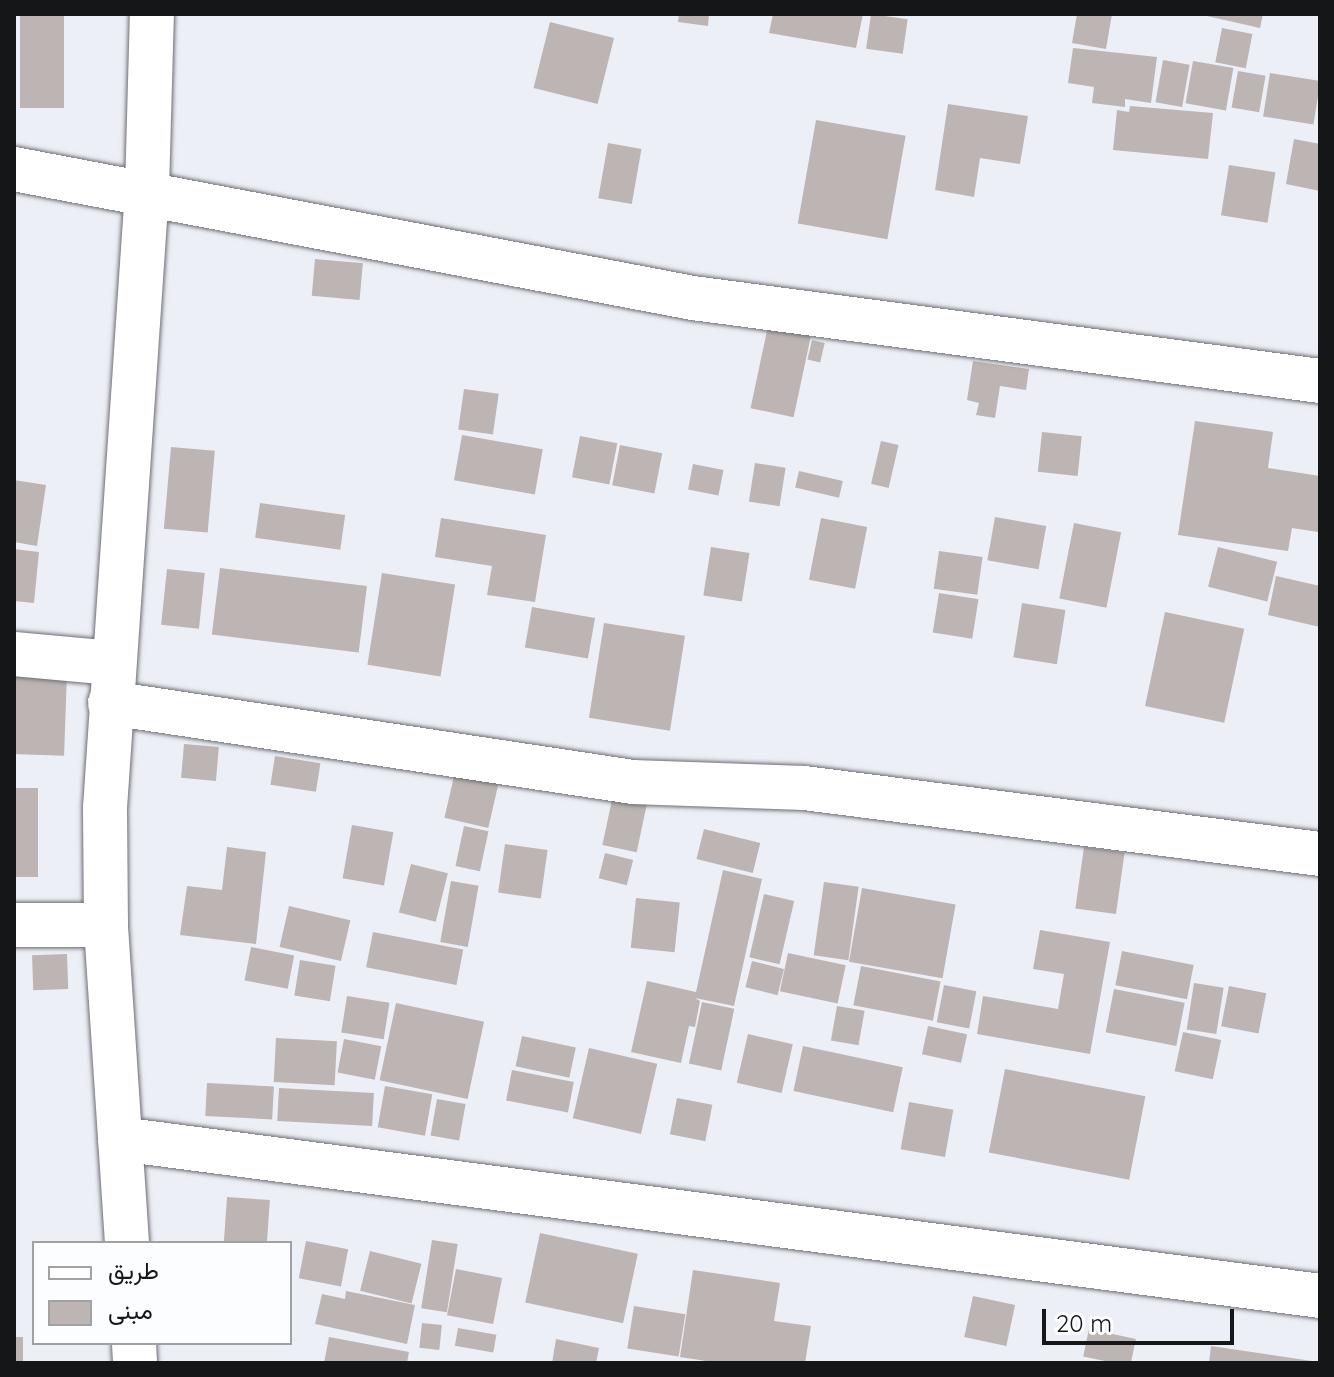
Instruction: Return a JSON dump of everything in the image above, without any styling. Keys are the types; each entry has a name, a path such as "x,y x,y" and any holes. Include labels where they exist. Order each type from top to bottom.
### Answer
{"street":[{"path":"127,1241 106,925 111,683 147,190 152,14"},
{"path":"14,169 147,190 693,298 1320,381"},
{"path":"14,654 111,683 633,782 804,788 1320,854"},
{"path":"14,925 106,925"},
{"path":"120,1139 1320,1296"}],"building":[{"path":"20,14 64,14 64,108 20,108"},
{"path":"679,14 709,14 708,26 678,22"},
{"path":"773,14 863,14 856,48 769,33"},
{"path":"871,14 908,19 903,54 866,49"},
{"path":"1077,14 1112,14 1106,49 1072,43"},
{"path":"1198,14 1263,14 1260,28"},
{"path":"550,22 614,38 598,104 534,88"},
{"path":"1222,28 1252,34 1246,68 1215,62"},
{"path":"1073,48 1157,57 1151,103 1125,99 1125,107 1092,103 1094,87 1068,83"},
{"path":"1163,60 1190,65 1182,107 1156,102"},
{"path":"1193,61 1233,68 1226,110 1186,103"},
{"path":"1238,71 1266,76 1259,112 1232,107"},
{"path":"1270,73 1320,81 1313,124 1263,116"},
{"path":"948,104 1028,116 1020,164 980,158 974,197 935,190"},
{"path":"1130,106 1213,113 1208,159 1113,150 1117,110 1129,112"},
{"path":"816,120 906,136 887,239 798,223"},
{"path":"1294,139 1320,144 1320,191 1286,184"},
{"path":"608,143 641,149 632,204 598,198"},
{"path":"1229,165 1275,172 1267,223 1221,215"},
{"path":"315,259 363,263 360,300 312,296"},
{"path":"768,326 811,335 794,417 751,408"},
{"path":"812,340 825,343 820,362 808,359"},
{"path":"973,361 1029,369 1026,390 1000,386 995,418 976,415 979,403 967,400"},
{"path":"464,389 499,394 493,434 458,430"},
{"path":"1195,421 1273,432 1268,468 1320,476 1318,532 1292,528 1288,551 1178,535"},
{"path":"1042,432 1082,436 1078,476 1038,472"},
{"path":"462,435 543,449 535,495 454,480"},
{"path":"580,436 617,443 609,484 572,477"},
{"path":"881,441 899,445 889,488 871,484"},
{"path":"620,445 662,453 654,493 612,485"},
{"path":"171,447 215,451 208,533 164,529"},
{"path":"755,463 786,468 780,506 749,502"},
{"path":"693,464 723,470 718,495 688,490"},
{"path":"799,471 843,481 839,498 795,488"},
{"path":"14,480 46,485 37,546 14,542"},
{"path":"260,503 345,515 340,550 255,538"},
{"path":"995,517 1046,526 1039,569 987,560"},
{"path":"441,518 546,535 535,602 487,595 492,566 435,557"},
{"path":"821,518 867,527 855,589 809,580"},
{"path":"1074,523 1121,532 1106,608 1059,599"},
{"path":"711,547 750,553 742,601 703,595"},
{"path":"1218,547 1277,562 1267,602 1208,587"},
{"path":"14,549 39,552 34,603 14,601"},
{"path":"939,551 983,557 977,595 934,589"},
{"path":"220,568 367,586 359,653 212,635"},
{"path":"167,569 205,573 199,629 161,625"},
{"path":"382,573 455,585 441,676 367,665"},
{"path":"1276,576 1320,586 1320,627 1268,615"},
{"path":"939,593 979,599 972,639 933,633"},
{"path":"1022,603 1065,610 1057,664 1013,657"},
{"path":"532,607 595,618 588,658 525,647"},
{"path":"1165,612 1244,629 1224,723 1145,706"},
{"path":"604,623 685,636 670,731 589,718"},
{"path":"14,671 67,673 64,756 14,754"},
{"path":"184,744 219,747 216,781 181,778"},
{"path":"275,756 320,763 316,792 270,785"},
{"path":"455,772 499,782 488,828 444,818"},
{"path":"14,788 38,788 38,877 14,877"},
{"path":"613,795 647,802 637,852 602,845"},
{"path":"352,825 393,832 384,885 343,878"},
{"path":"464,826 488,831 480,871 455,866"},
{"path":"704,829 760,843 753,873 697,859"},
{"path":"505,844 548,850 541,899 498,893"},
{"path":"227,847 266,852 256,944 180,935 187,886 222,890"},
{"path":"1084,847 1125,853 1116,914 1075,908"},
{"path":"605,853 633,860 627,885 599,878"},
{"path":"411,864 448,873 436,922 399,913"},
{"path":"723,870 762,879 734,1006 695,998 700,1001 695,1027 689,1026 681,1063 631,1052 647,981 696,992"},
{"path":"451,881 479,886 468,947 440,942"},
{"path":"824,882 859,887 848,960 814,955"},
{"path":"862,888 956,904 943,978 849,962"},
{"path":"764,894 794,901 780,964 749,957"},
{"path":"636,898 680,903 675,952 631,948"},
{"path":"289,906 350,920 341,961 280,947"},
{"path":"1040,930 1110,942 1090,1054 977,1034 983,996 1058,1009 1064,974 1033,969"},
{"path":"373,932 463,950 456,985 366,967"},
{"path":"251,947 294,955 288,989 245,980"},
{"path":"1122,951 1194,965 1187,999 1115,985"},
{"path":"788,953 846,965 838,1003 780,991"},
{"path":"67,954 68,989 33,990 32,955"},
{"path":"300,960 336,966 330,1001 294,996"},
{"path":"752,961 784,969 777,995 745,987"},
{"path":"861,966 941,981 933,1021 853,1005"},
{"path":"1194,983 1224,988 1216,1034 1187,1029"},
{"path":"944,985 976,991 969,1029 937,1022"},
{"path":"1229,986 1266,993 1258,1033 1221,1026"},
{"path":"1114,989 1185,1003 1176,1046 1106,1032"},
{"path":"347,996 389,1003 384,1039 341,1033"},
{"path":"702,1002 734,1009 721,1070 689,1064"},
{"path":"396,1003 484,1022 468,1099 380,1080"},
{"path":"837,1006 865,1011 858,1045 831,1040"},
{"path":"928,1026 967,1034 961,1063 922,1054"},
{"path":"1183,1032 1221,1040 1213,1079 1175,1071"},
{"path":"748,1034 793,1044 782,1093 737,1083"},
{"path":"522,1036 576,1047 569,1078 516,1066"},
{"path":"276,1038 337,1041 335,1085 274,1082"},
{"path":"344,1039 381,1046 375,1080 338,1072"},
{"path":"803,1046 903,1067 893,1112 793,1091"},
{"path":"589,1048 657,1064 641,1134 573,1118"},
{"path":"1005,1069 1145,1096 1129,1180 989,1152"},
{"path":"512,1070 574,1082 568,1112 506,1100"},
{"path":"207,1083 274,1087 272,1119 205,1116"},
{"path":"385,1086 432,1094 425,1136 378,1127"},
{"path":"279,1088 374,1093 372,1126 277,1121"},
{"path":"677,1098 712,1105 705,1141 670,1134"},
{"path":"437,1099 466,1104 459,1140 431,1135"},
{"path":"909,1102 953,1110 945,1157 901,1149"},
{"path":"227,1197 270,1200 267,1241 224,1241"},
{"path":"540,1233 638,1254 623,1323 525,1302"},
{"path":"432,1240 458,1244 447,1312 421,1308"},
{"path":"306,1241 348,1249 341,1287 299,1278"},
{"path":"370,1251 421,1264 412,1304 360,1291"},
{"path":"456,1269 502,1278 493,1324 447,1315"},
{"path":"693,1270 780,1283 774,1321 811,1326 805,1363 719,1363 680,1357"},
{"path":"346,1291 415,1305 407,1344 315,1324 322,1294 345,1299"},
{"path":"973,1296 1015,1305 1006,1346 964,1337"},
{"path":"634,1306 685,1314 679,1357 627,1348"},
{"path":"422,1323 442,1325 439,1350 419,1348"},
{"path":"458,1328 496,1335 493,1352 455,1346"},
{"path":"1089,1329 1136,1339 1131,1363 1083,1356"},
{"path":"14,1337 23,1337 23,1363 14,1363"},
{"path":"329,1337 409,1352 407,1363 324,1363"},
{"path":"556,1339 599,1348 596,1363 552,1363"},
{"path":"1211,1346 1312,1361 1209,1363"}]}
